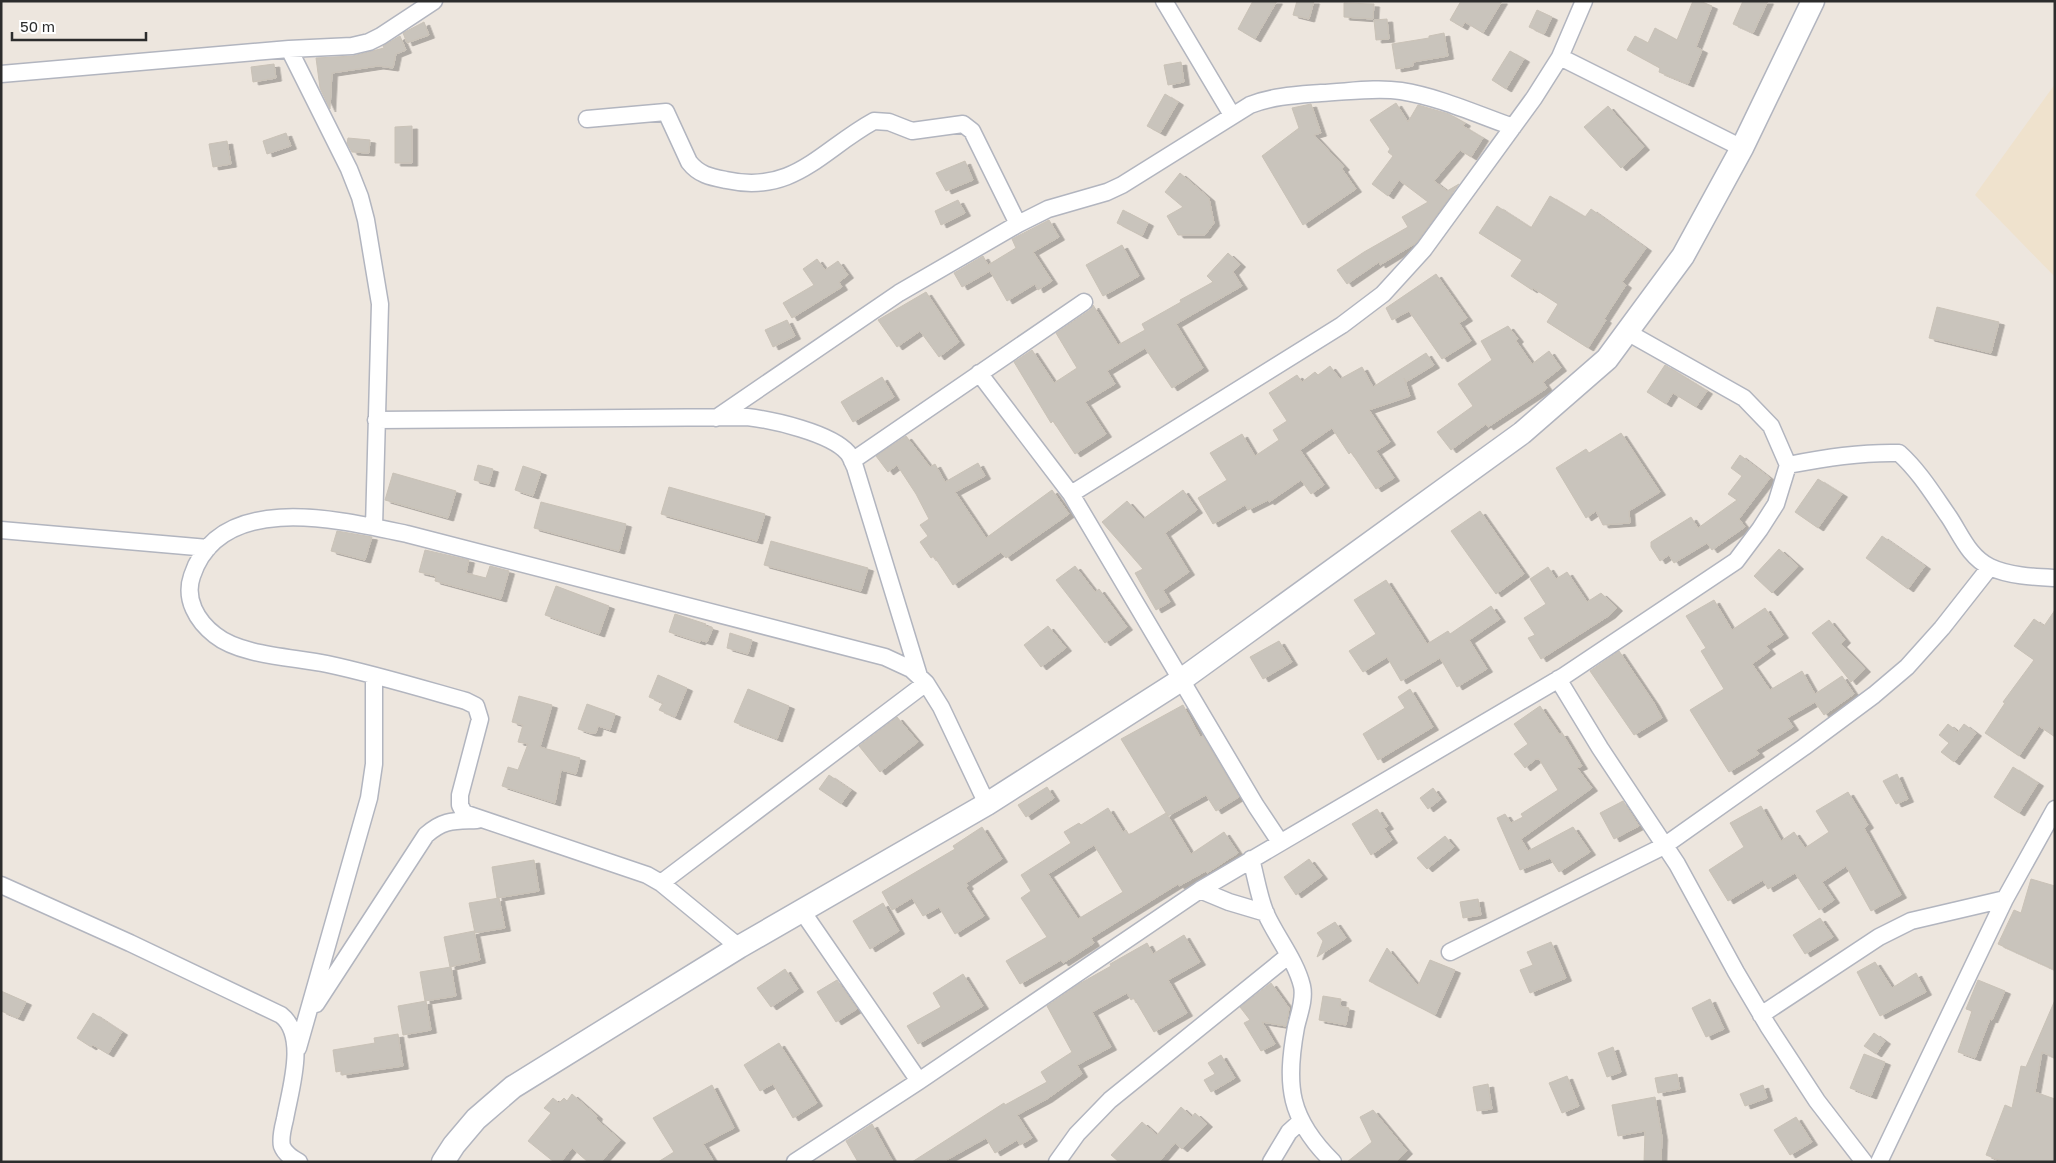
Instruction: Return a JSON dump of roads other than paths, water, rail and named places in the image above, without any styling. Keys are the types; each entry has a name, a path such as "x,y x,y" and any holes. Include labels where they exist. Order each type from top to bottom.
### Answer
{"main road":[{"path":"442,1162 476,1119 513,1087 739,947 987,804 1181,680 1522,433 1607,359 1683,256 1742,148 1813,1"}],"street":[{"path":"1,74 289,49 352,46 369,42 434,1"},
{"path":"1164,1 1232,116"},
{"path":"1071,494 1342,325 1383,294 1424,249 1513,127 1560,57 1584,1"},
{"path":"289,49 349,169 360,197 366,220 380,304 374,527"},
{"path":"1560,57 1742,148"},
{"path":"716,418 899,293 1018,224 1048,209 1107,192 1250,105 1265,99 1382,89 1400,90 1422,95 1513,127"},
{"path":"587,119 666,112 689,162 694,168 707,176 746,184 763,184 806,167 874,121 889,122 912,131 963,124 972,131 1018,224"},
{"path":"852,461 1084,302"},
{"path":"795,1162 920,1081 1200,890 1558,679 1736,561 1776,504 1788,465 1771,426 1744,398 1627,332"},
{"path":"979,373 1071,494 1256,806 1280,842"},
{"path":"376,420 747,417 770,420 821,436 836,444 848,454 852,461 923,679 941,707 987,804"},
{"path":"1788,465 1843,455 1873,452 1899,453 1915,467 1963,542 1976,558 1990,567 2018,574 2055,578"},
{"path":"739,947 660,883 633,869 464,813 460,805 460,795 480,719 476,706 466,701 374,676 301,659 244,650 216,636 193,612 189,583 197,560 219,535 245,523 261,520 306,517 374,527 885,657 910,669 923,679"},
{"path":"1,530 208,548"},
{"path":"1450,952 1664,846 1867,701 1908,667 1942,628 1990,567"},
{"path":"299,1162 288,1154 282,1146 282,1132 295,1059 369,798 374,764 374,676"},
{"path":"660,883 923,679"},
{"path":"1558,679 1677,864 1761,1015 1801,1078 1861,1161"},
{"path":"1879,1162 2005,899 2055,809"},
{"path":"306,1019 426,835 435,826 448,821 484,820"},
{"path":"1251,859 1266,913 1302,987 1302,1004 1296,1030 1290,1079 1293,1102 1300,1122 1317,1145 1333,1162"},
{"path":"1,885 121,939 281,1015 289,1021 292,1027 296,1043 295,1059"},
{"path":"1200,890 1229,902 1266,913"},
{"path":"1761,1015 1879,937 1911,922 2005,899"},
{"path":"802,911 920,1081"},
{"path":"1057,1162 1077,1134 1110,1100 1288,956"},
{"path":"1271,1162 1288,1132 1300,1122"}]}
